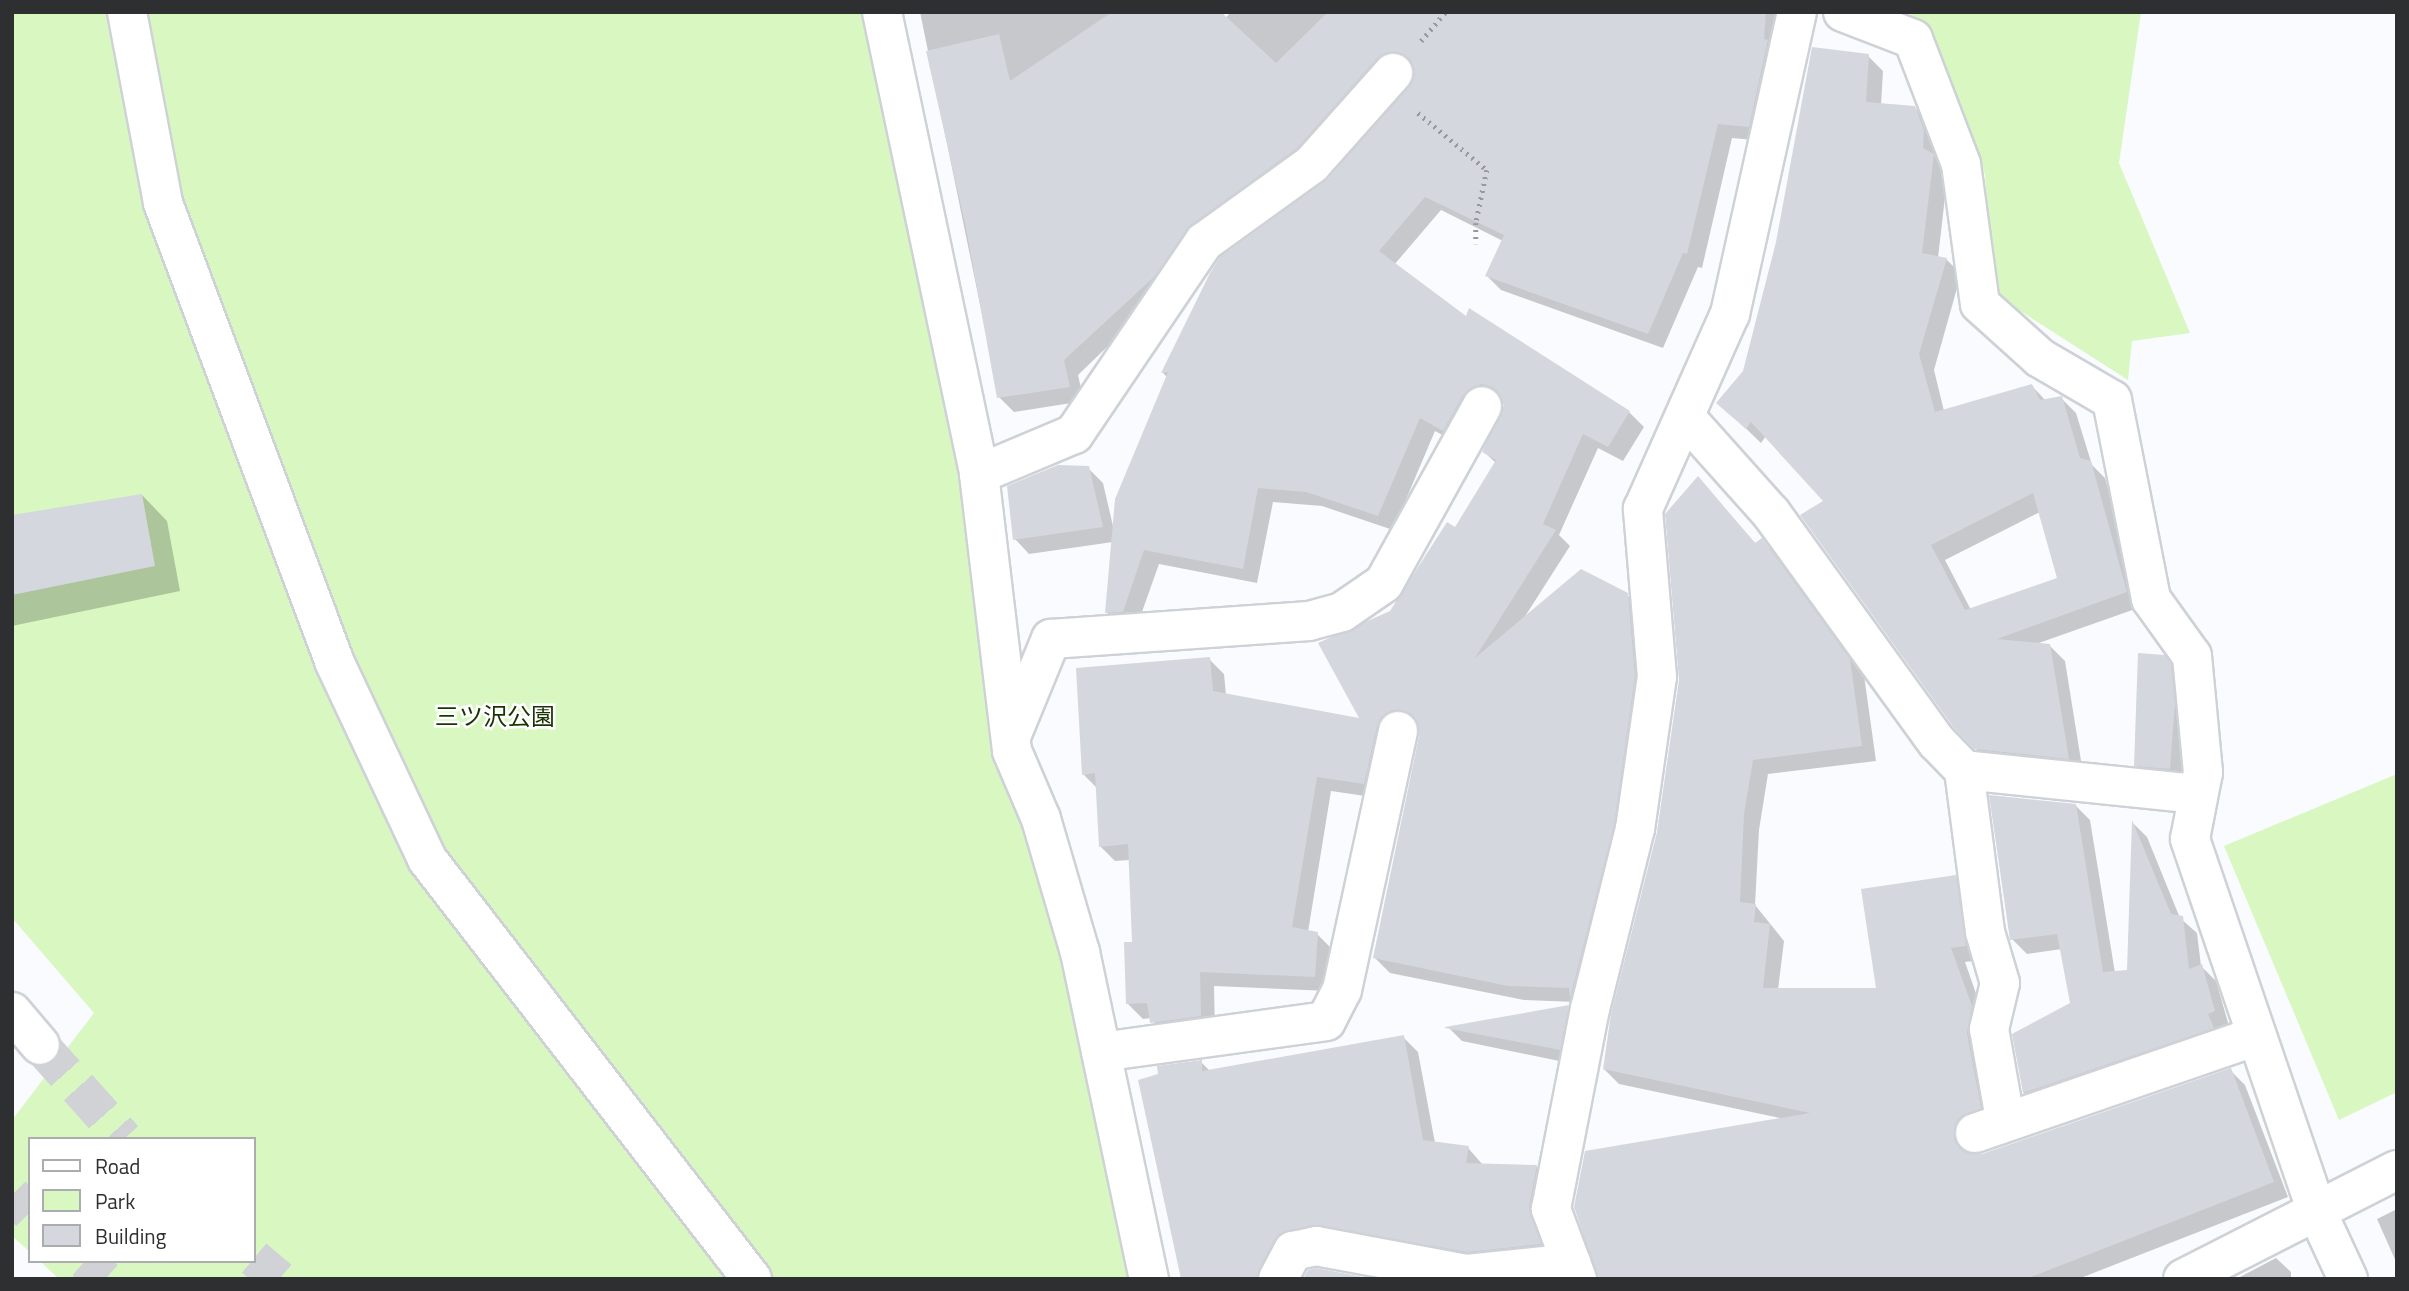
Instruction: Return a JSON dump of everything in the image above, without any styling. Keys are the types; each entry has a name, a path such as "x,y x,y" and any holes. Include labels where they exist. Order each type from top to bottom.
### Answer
{"main road":[{"path":"127,12 163,203 334,661 427,859 752,1279"},
{"path":"882,12 979,474 1012,751 1061,883 1101,1052 1149,1279"},
{"path":"1278,1279 1293,1251 1316,1246 1467,1275 1574,1271 1551,1209 1590,1009 1635,830 1657,677 1643,509 1686,418 1730,314 1797,12"},
{"path":"1843,12 1913,39 1961,164 1980,304 2040,358 2112,400 2151,599 2192,656 2203,772 2196,794 2190,839 2254,1037 2316,1210 2348,1279"},
{"path":"979,474 1074,434 1204,242 1312,164 1388,78"},
{"path":"1011,736 1051,639 1309,621 1342,612 1384,583 1482,406"},
{"path":"1686,418 1771,513 1937,742 1964,770 1985,932 2000,983 1989,1029 1990,1126 2254,1037"},
{"path":"1101,1052 1326,1021 1342,990 1398,731"},
{"path":"1964,770 2196,794"},
{"path":"12,1012 27,1046"},
{"path":"2183,1279 2397,1170"}],"path":[{"path":"1388,78 1487,170 1476,223 1476,244"}],"green space":[{"name":"三ツ沢公園","path":"12,12 886,12 1041,819 1150,1279 59,1279 42,1263 256,1263 256,1137 28,1137 28,1250 12,1236 12,1120 94,1013 12,918"},
{"path":"1912,12 2141,12 2119,163 2190,333 2132,341 2128,380 1992,293 1985,174 1924,31 1907,25"},
{"path":"2397,774 2397,1092 2339,1120 2224,846"}],"building":[{"path":"1112,12 1221,12 1276,63 1328,12 1766,12 1764,39 1768,40 1749,127 1718,124 1687,254 1683,253 1648,334 1485,276 1504,235 1425,197 1379,251 1466,316 1469,308 1630,411 1608,447 1583,434 1543,524 1556,530 1475,658 1581,569 1628,593 1635,676 1614,825 1570,998 1569,988 1508,986 1373,958 1419,736 1413,715 1402,710 1391,710 1377,726 1364,784 1317,777 1292,927 1318,932 1315,977 1200,972 1201,1016 1150,1023 1147,1003 1126,1004 1124,942 1132,942 1128,844 1099,847 1095,773 1082,775 1076,668 1210,657 1213,691 1359,718 1318,643 1390,611 1447,522 1455,527 1496,460 1482,452 1504,405 1493,387 1481,384 1463,395 1443,431 1420,418 1378,516 1306,492 1258,488 1243,569 1144,550 1123,612 1105,613 1115,499 1168,372 1161,373 1210,273 1220,257 1328,179 1414,77 1413,66 1398,52 1377,58 1297,148 1191,225 1154,277 1064,360 1070,387 997,398 966,228 926,51 999,34 1010,81"},
{"path":"1812,47 1869,54 1866,102 1915,106 1924,130 1923,148 1934,154 1922,253 1947,258 1919,354 1935,412 2032,384 2040,400 2062,396 2080,458 2091,461 2127,592 1997,639 2050,644 2069,759 1974,749 1954,728 1800,515 1823,501 1751,422 1746,429 1716,403 1743,371 1776,242","holes":["2033,493 2057,578 1965,610 1931,545"]},
{"path":"1058,465 1089,466 1103,527 1013,540 1007,486"},
{"path":"1698,476 1755,543 1762,538 1850,659 1862,746 1753,760 1744,814 1740,902 1756,904 1754,922 1770,924 1763,988 1876,988 1861,889 1956,875 1966,946 1951,948 1972,1006 1967,1033 1981,1108 1958,1119 1954,1139 1960,1149 1982,1154 2231,1068 2274,1182 2026,1279 1598,1279 1574,1207 1585,1151 1810,1113 1603,1069 1611,1014 1657,832 1679,680 1665,514"},
{"path":"142,494 155,566 12,595 12,515"},
{"path":"2138,653 2165,655 2171,664 2175,704 2170,769 2134,766"},
{"path":"1989,795 2076,804 2103,972 2127,970 2132,820 2171,914 2183,916 2189,969 2202,964 2215,1011 2208,1014 2214,1028 2023,1093 2012,1034 2070,1003 2057,934 2010,940"},
{"path":"1569,1005 1560,1050 1445,1028 1445,1027"},
{"path":"1404,1035 1423,1140 1469,1146 1466,1163 1537,1165 1529,1206 1541,1244 1468,1252 1312,1225 1279,1234 1256,1279 1181,1279 1138,1080 1158,1074 1157,1066 1202,1060 1202,1071"},
{"path":"1316,1268 1373,1279 1303,1279 1308,1270"}],"tunnel":[{"path":"40,1045 122,1137"},
{"path":"12,1195 28,1211"},
{"path":"256,1260 279,1279"},
{"path":"87,1263 105,1279"}]}
